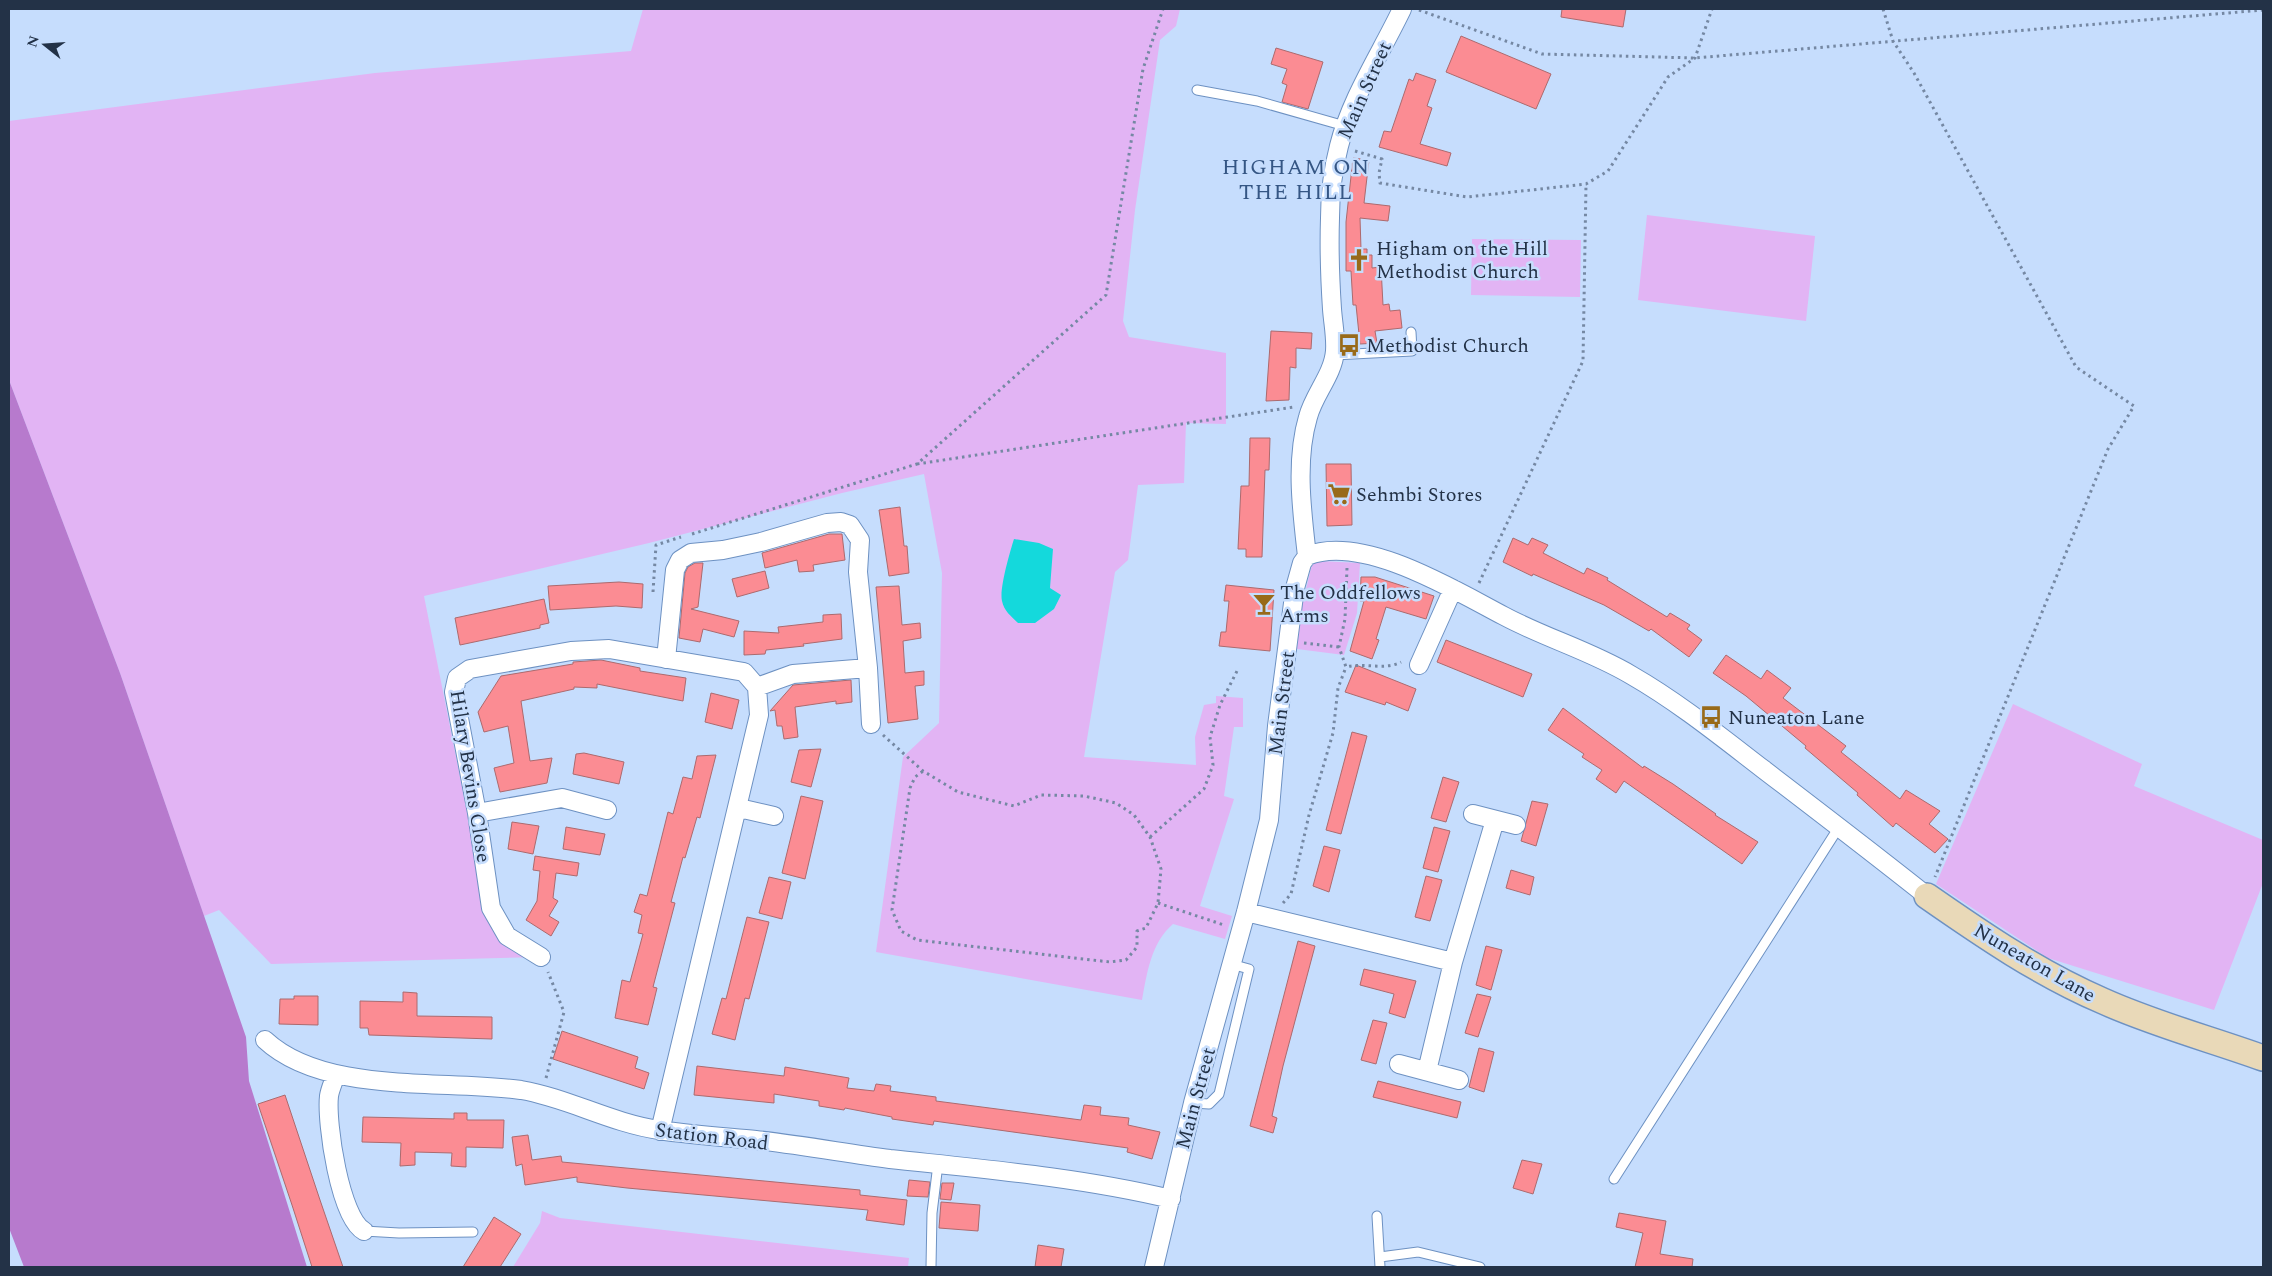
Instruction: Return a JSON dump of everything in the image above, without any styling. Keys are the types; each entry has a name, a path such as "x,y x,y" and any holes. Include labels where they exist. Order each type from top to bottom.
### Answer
{"street":[{"name":"Main Street","path":"1154,1267 1193,1103 1246,912 1269,820 1277,726 1296,584 1302,563 1307,556 1302,517 1302,458 1305,430 1312,404 1330,370 1334,354 1330,217 1332,189 1339,146 1345,126 1402,9"},
{"path":"666,659 675,570 680,560 691,553 723,550 761,542 827,523 841,522 850,525 860,540 858,572 868,668 871,724"},
{"name":"Nuneaton Lane","path":"1307,556 1315,553 1346,553 1391,561 1453,589 1516,622 1605,662 1659,692 1700,720 1928,896 2013,953 2076,989 2134,1014 2263,1058"},
{"path":"1419,665 1453,589"},
{"name":"Hilary Bevins Close","path":"541,957 507,936 491,908 477,813 454,692 457,678 470,669 571,651 608,649 744,672 757,687"},
{"path":"660,1131 739,808 759,715 757,687 793,674 868,668"},
{"path":"477,813 562,798 607,810"},
{"path":"739,808 774,816"},
{"path":"1473,814 1516,825"},
{"path":"1427,1071 1453,962 1495,820"},
{"path":"1246,912 1453,962"},
{"name":"Station Road","path":"265,1040 289,1058 336,1074 372,1079 497,1087 541,1095 619,1122 660,1131 758,1140 1035,1175 1171,1199"},
{"path":"1399,1064 1460,1080"},
{"path":"336,1074 329,1095 328,1117 332,1148 345,1200 359,1228 364,1231"}],"lane":[{"path":"1197,90 1257,101 1345,126"},
{"path":"1334,354 1412,351 1412,332"},
{"path":"1614,1179 1839,827"},
{"path":"932,1267 932,1213 938,1164"},
{"path":"1377,1216 1380,1267"},
{"path":"364,1231 399,1234 473,1232"},
{"path":"1380,1256 1418,1252 1480,1267"}],"path":[{"path":"917,464 1106,295 1143,69 1163,9"},
{"path":"1416,9 1542,54 1695,58 2263,10"},
{"path":"1339,146 1382,159 1379,173 1380,183 1467,197 1586,184 1608,171 1668,77 1695,58 1712,9"},
{"path":"1883,9 1893,40 1914,74 2076,367 2134,406 2108,449 1928,896"},
{"path":"1472,600 1583,361 1586,184"},
{"path":"652,600 656,544 917,464 1312,404"},
{"path":"1272,917 1291,894 1309,815 1333,733 1338,688 1346,668 1339,648 1345,620 1346,553"},
{"path":"1288,642 1339,648"},
{"path":"1346,668 1357,664 1385,667 1402,661 1419,665"},
{"path":"1150,836 1204,789 1213,765 1210,737 1220,705 1238,668"},
{"path":"871,724 923,771 958,792 1014,806 1041,795 1084,796 1116,803 1134,814 1150,836 1161,869 1158,903 1146,928 1137,931 1137,947 1126,960 1118,961 918,940 901,931 892,910 910,788 915,777 923,771"},
{"path":"1158,903 1241,930"},
{"path":"541,957 564,1012 541,1095"}],"shaded area":[{"path":"643,9 1180,9 1176,26 1160,40 1135,210 1123,321 1129,337 1226,353 1226,424 1186,423 1184,483 1138,485 1128,560 1115,572 1084,757 1196,765 1195,737 1204,705 1216,703 1216,696 1243,698 1243,727 1234,727 1224,796 1234,799 1200,906 1232,916 1225,939 1173,924 1155,949 1148,969 1142,1000 876,952 903,757 939,723 942,573 924,474 842,493 649,543 424,596 486,908 541,957 271,964 219,910 204,916 120,673 9,380 9,121 375,73 631,51"},
{"path":"1647,215 1815,236 1806,321 1638,300"},
{"path":"1472,239 1581,240 1580,297 1471,295"},
{"path":"9,380 120,673 246,1037 249,1081 307,1267 24,1267 9,1228"},
{"path":"1014,539 1039,543 1053,549 1050,588 1061,595 1054,609 1035,623 1018,623 1006,611 1002,601 1003,580"},
{"path":"1314,562 1360,563 1357,613 1344,655 1297,649 1301,611 1311,568"},
{"path":"2013,704 2142,764 2134,786 2263,840 2263,883 2214,1010 2048,958 1936,884"},
{"path":"542,1211 560,1218 909,1258 908,1267 513,1267 540,1223"}],"building":[{"path":"1562,9 1626,9 1623,27 1561,17"},
{"path":"1461,36 1551,74 1536,109 1446,72"},
{"path":"1276,48 1323,62 1308,109 1282,102 1287,85 1282,83 1287,69 1271,64"},
{"path":"1416,73 1436,80 1427,106 1432,108 1420,144 1451,153 1447,166 1379,147 1384,131 1391,132 1409,79 1413,81"},
{"path":"1353,158 1369,160 1364,203 1390,206 1388,221 1360,218 1361,249 1367,249 1367,255 1372,255 1372,268 1381,267 1383,305 1389,304 1390,311 1400,310 1402,328 1375,331 1377,343 1360,344 1356,305 1353,305 1351,271 1346,271 1346,222"},
{"path":"1271,331 1312,333 1311,349 1296,348 1296,368 1290,367 1289,400 1266,401"},
{"path":"1250,438 1270,438 1269,470 1265,470 1262,557 1246,557 1246,549 1238,549 1241,486 1249,486"},
{"name":"Sehmbi Stores","path":"1326,464 1351,464 1352,525 1327,526"},
{"path":"900,507 904,546 907,546 909,573 889,576 879,510"},
{"path":"829,534 842,534 845,560 813,565 814,571 799,572 797,560 765,568 762,553"},
{"path":"1513,538 1528,545 1532,538 1548,545 1543,553 1584,574 1587,568 1608,578 1607,580 1667,617 1670,613 1690,625 1687,629 1702,640 1689,657 1651,629 1649,631 1604,605 1533,574 1532,576 1503,562"},
{"path":"695,563 703,563 698,607 691,609 739,621 734,637 703,629 700,642 679,638 685,573 688,567"},
{"path":"765,571 769,588 737,597 732,579"},
{"path":"1361,577 1375,577 1434,596 1426,619 1386,607 1376,639 1379,640 1372,659 1350,651 1364,601 1360,601"},
{"path":"619,582 643,584 642,608 616,606 550,610 548,586"},
{"path":"1226,585 1274,590 1270,651 1219,646 1221,632 1226,632 1229,601 1224,601"},
{"path":"899,586 902,625 920,623 921,638 903,641 905,673 924,671 924,685 915,686 918,719 888,723 876,587"},
{"path":"544,599 549,623 540,625 540,628 460,645 455,618"},
{"path":"841,614 842,639 766,650 765,654 744,655 744,631 779,633 778,627 823,622 823,615"},
{"path":"1446,640 1532,674 1523,697 1437,662"},
{"path":"1726,655 1761,679 1767,670 1791,688 1783,698 1846,746 1841,752 1900,799 1906,790 1940,811 1929,824 1948,839 1935,853 1896,823 1893,827 1857,795 1858,793 1805,748 1806,746 1746,696 1713,673"},
{"path":"601,660 640,668 640,671 686,678 683,701 597,684 597,688 574,687 574,689 521,701 530,761 552,758 547,783 500,792 494,768 514,763 508,726 484,732 478,712 501,676 573,664 573,662"},
{"path":"1356,665 1416,689 1408,711 1386,702 1385,705 1345,692"},
{"path":"851,680 852,702 836,704 836,701 795,707 798,737 784,739 782,726 777,726 775,710 770,711 793,685"},
{"path":"711,693 739,700 732,729 705,722"},
{"path":"1563,708 1643,768 1644,766 1673,784 1715,815 1758,842 1742,864 1624,781 1616,793 1596,779 1602,770 1582,757 1584,754 1548,730"},
{"path":"1352,732 1367,736 1341,834 1326,830"},
{"path":"821,749 811,787 791,782 799,750"},
{"path":"584,753 624,762 619,784 573,774 576,754"},
{"path":"716,755 700,818 697,817 685,858 683,857 671,902 675,903 653,987 657,988 648,1025 615,1018 622,980 630,982 643,934 638,933 642,915 634,912 640,894 647,896 668,812 673,814 683,777 692,779 697,756"},
{"path":"1443,777 1459,782 1446,822 1431,818"},
{"path":"801,796 823,801 805,879 782,873"},
{"path":"1532,801 1548,804 1536,846 1521,841"},
{"path":"512,822 539,826 533,854 508,849"},
{"path":"566,827 605,834 600,855 563,849"},
{"path":"1434,827 1450,831 1438,872 1423,868"},
{"path":"1324,846 1340,850 1329,892 1313,886"},
{"path":"535,856 579,863 577,876 556,873 553,898 558,901 549,916 559,922 551,936 526,920 537,901 540,871 533,870"},
{"path":"1511,870 1534,877 1530,895 1506,888"},
{"path":"1426,876 1442,880 1430,921 1415,917"},
{"path":"769,877 791,882 782,919 759,913"},
{"path":"747,917 769,922 749,999 745,998 735,1040 712,1034 722,998 726,999"},
{"path":"1298,941 1315,946 1283,1066 1272,1116 1277,1118 1273,1133 1250,1126"},
{"path":"1486,946 1502,950 1491,990 1476,985"},
{"path":"1364,969 1416,981 1405,1018 1389,1013 1394,994 1360,985"},
{"path":"403,992 417,993 417,1016 492,1017 492,1039 369,1035 368,1028 360,1028 360,1001 403,1002"},
{"path":"1477,994 1491,997 1478,1037 1465,1033"},
{"path":"294,996 318,996 318,1025 279,1024 280,999 294,999"},
{"path":"1373,1020 1387,1023 1376,1064 1361,1060"},
{"path":"562,1031 638,1057 635,1068 649,1073 644,1089 553,1059"},
{"path":"1479,1048 1494,1052 1484,1092 1469,1087"},
{"path":"697,1066 784,1076 785,1067 849,1078 847,1088 874,1091 876,1084 891,1086 890,1091 936,1097 936,1101 1081,1120 1084,1105 1101,1107 1100,1115 1129,1118 1128,1125 1160,1132 1152,1159 1127,1152 1128,1148 934,1121 933,1125 892,1119 892,1117 845,1108 844,1110 819,1106 819,1101 774,1094 774,1103 694,1095"},
{"path":"1378,1081 1461,1102 1457,1118 1373,1097"},
{"path":"285,1095 343,1267 312,1267 258,1104"},
{"path":"454,1113 467,1113 467,1120 504,1120 503,1148 466,1147 466,1167 451,1166 452,1153 415,1152 415,1165 400,1166 401,1143 362,1142 363,1117 454,1119"},
{"path":"528,1135 532,1160 561,1156 562,1162 860,1190 860,1195 907,1200 904,1225 866,1220 868,1210 627,1188 577,1182 577,1177 525,1185 522,1164 516,1166 512,1137"},
{"path":"1522,1160 1542,1164 1533,1194 1513,1188"},
{"path":"909,1180 930,1182 928,1197 907,1196"},
{"path":"942,1183 954,1183 951,1200 940,1199"},
{"path":"941,1202 980,1205 978,1231 939,1228"},
{"path":"1619,1213 1666,1221 1660,1254 1693,1259 1692,1267 1635,1267 1643,1233 1616,1227"},
{"path":"494,1217 521,1234 500,1267 463,1267"},
{"path":"1038,1245 1064,1249 1061,1267 1035,1267"}],"place":[{"name":"Higham on the Hill Methodist Church","path":"1359,260"},
{"name":"Methodist Church","path":"1349,345"},
{"name":"Sehmbi Stores","path":"1339,494"},
{"name":"The Oddfellows Arms","path":"1264,604"},
{"name":"Nuneaton Lane","path":"1711,717"}],"district":[{"name":"HIGHAM ON THE HILL","path":"1296,179"}]}
